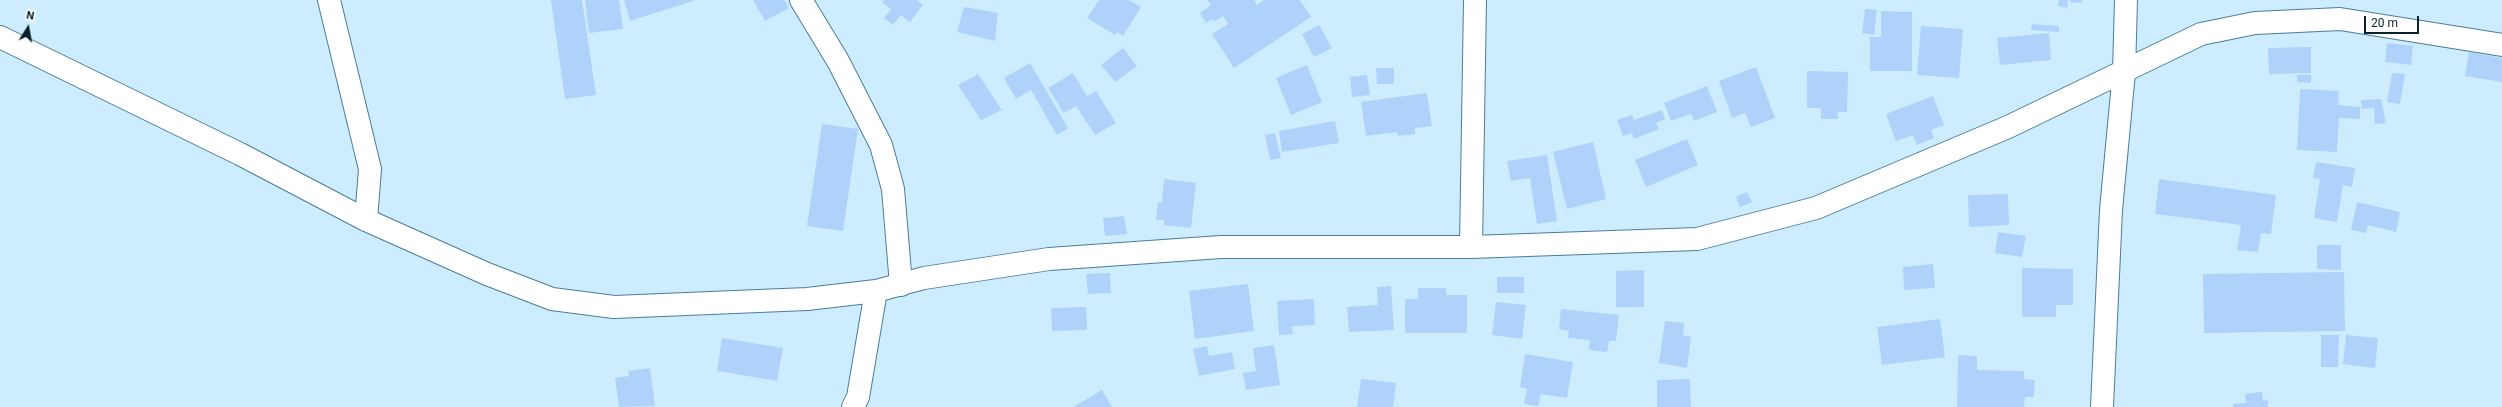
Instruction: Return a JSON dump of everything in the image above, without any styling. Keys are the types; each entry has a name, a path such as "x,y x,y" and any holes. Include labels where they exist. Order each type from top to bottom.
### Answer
{"street":[{"path":"329,0 370,169 366,220"},
{"path":"800,0 838,61 881,145 893,189 901,284"},
{"path":"1471,247 1475,0"},
{"path":"2102,407 2111,210 2124,72 2126,0"},
{"path":"0,37 240,154 366,220 487,274 552,299 614,307 807,299 876,291 924,278 1049,259 1222,247 1471,247 1697,240 1816,208 2008,128 2200,34 2256,23 2340,19 2502,45"},
{"path":"853,407 858,397 876,291"}],"building":[{"path":"551,0 582,0 596,95 565,99"},
{"path":"585,0 619,0 623,29 589,33"},
{"path":"624,0 696,0 630,21"},
{"path":"753,0 784,0 789,8 765,21"},
{"path":"884,0 917,0 923,5 910,22 901,15 893,25 884,18 891,9 882,2"},
{"path":"1099,0 1129,0 1141,7 1123,36 1117,32 1115,35 1087,18"},
{"path":"1207,0 1254,0 1257,5 1264,0 1300,0 1311,17 1234,68 1212,34 1228,24 1223,16 1214,22 1212,19 1206,23 1200,13 1211,5"},
{"path":"2059,0 2068,0 2067,8 2058,6"},
{"path":"2070,0 2082,0 2082,3 2070,2"},
{"path":"964,7 998,13 995,41 957,32"},
{"path":"1865,9 1877,10 1874,35 1862,33"},
{"path":"1881,11 1912,12 1912,71 1870,71 1870,37 1881,37"},
{"path":"2032,24 2059,26 2059,32 2031,30"},
{"path":"1319,25 1332,48 1314,57 1302,34"},
{"path":"1921,26 1963,29 1959,78 1917,75"},
{"path":"2049,33 2051,60 2000,65 1997,38"},
{"path":"2387,43 2413,46 2411,65 2385,62"},
{"path":"2311,47 2311,73 2269,74 2268,48"},
{"path":"1123,48 1137,66 1115,82 1101,65"},
{"path":"2469,52 2502,58 2502,82 2465,76"},
{"path":"1030,63 1068,128 1057,135 1031,90 1016,99 1004,78"},
{"path":"1307,65 1322,102 1291,115 1276,78"},
{"path":"1756,67 1775,118 1751,127 1745,113 1732,118 1719,81"},
{"path":"1376,68 1394,68 1394,84 1377,84"},
{"path":"1807,71 1848,72 1847,112 1838,112 1838,119 1821,119 1821,108 1807,108"},
{"path":"1073,73 1087,96 1096,91 1116,123 1095,135 1076,106 1064,113 1048,88"},
{"path":"2392,73 2405,74 2400,104 2387,102"},
{"path":"978,74 1002,110 981,120 958,85"},
{"path":"1367,75 1370,95 1352,97 1350,77"},
{"path":"2297,75 2311,75 2311,83 2297,82"},
{"path":"1707,86 1717,112 1694,121 1691,114 1671,121 1664,103"},
{"path":"2300,89 2339,91 2338,105 2360,107 2360,119 2339,118 2337,152 2297,150"},
{"path":"1427,93 1432,126 1415,128 1415,134 1398,136 1397,132 1366,136 1361,102"},
{"path":"1933,96 1944,125 1931,130 1934,138 1917,145 1913,135 1896,141 1886,114"},
{"path":"2381,99 2386,123 2375,124 2374,108 2362,109 2361,100"},
{"path":"1662,110 1665,119 1656,123 1659,129 1634,139 1632,133 1623,136 1617,120 1632,115 1634,120"},
{"path":"1335,121 1339,143 1282,152 1279,131"},
{"path":"822,124 858,129 843,231 807,226"},
{"path":"1275,133 1281,158 1270,160 1265,135"},
{"path":"1687,139 1698,165 1646,187 1635,160"},
{"path":"1593,142 1606,199 1567,209 1553,152"},
{"path":"1547,155 1557,221 1537,224 1530,178 1511,181 1507,161"},
{"path":"2316,162 2355,168 2352,187 2343,185 2337,222 2314,218 2320,179 2313,178"},
{"path":"1164,179 1196,183 1191,228 1164,225 1164,220 1156,220 1158,202 1162,203"},
{"path":"2159,179 2276,195 2271,234 2261,233 2258,252 2237,250 2241,225 2155,214"},
{"path":"1747,192 1752,202 1740,207 1736,197"},
{"path":"2008,194 2009,225 1969,227 1968,195"},
{"path":"2357,202 2400,212 2396,232 2368,225 2366,233 2351,230"},
{"path":"1124,216 1127,234 1105,236 1103,218"},
{"path":"1998,232 2026,236 2022,257 1995,253"},
{"path":"2317,245 2341,245 2341,270 2317,269"},
{"path":"1933,264 1935,288 1904,290 1903,267"},
{"path":"2022,268 2073,269 2073,305 2056,305 2056,317 2022,317"},
{"path":"1644,270 1644,307 1616,307 1616,271"},
{"path":"2344,272 2345,331 2204,333 2203,274"},
{"path":"1110,273 1111,293 1088,294 1086,274"},
{"path":"1497,277 1524,277 1524,293 1497,293"},
{"path":"1248,284 1254,331 1195,339 1189,291"},
{"path":"1391,286 1394,330 1349,332 1347,307 1378,305 1377,287"},
{"path":"1418,288 1446,288 1446,295 1467,295 1467,333 1405,333 1405,299 1418,299"},
{"path":"1314,299 1315,325 1292,326 1293,334 1279,335 1277,301"},
{"path":"1496,302 1526,305 1522,339 1492,335"},
{"path":"1086,307 1087,330 1052,331 1051,308"},
{"path":"1561,309 1619,315 1616,341 1609,341 1607,352 1589,350 1590,340 1568,338 1569,331 1559,329"},
{"path":"1940,319 1945,357 1882,365 1877,327"},
{"path":"1665,321 1684,323 1683,335 1691,337 1687,368 1659,363"},
{"path":"2321,335 2339,335 2338,367 2321,367"},
{"path":"2346,335 2378,338 2375,368 2343,364"},
{"path":"722,338 783,348 777,381 717,371"},
{"path":"1274,345 1280,385 1246,390 1243,373 1256,371 1253,348"},
{"path":"1207,346 1209,356 1232,352 1235,369 1199,376 1193,349"},
{"path":"1525,354 1573,362 1567,398 1541,394 1538,406 1524,404 1527,389 1520,387"},
{"path":"1958,355 1977,356 1977,370 2024,371 2024,379 2035,380 2034,397 2025,397 2024,407 1957,407"},
{"path":"650,368 655,406 619,407 615,378 629,376 628,371"},
{"path":"1361,379 1396,383 1393,407 1357,407"},
{"path":"1690,379 1691,407 1657,407 1657,380"},
{"path":"1102,390 1112,407 1075,406"},
{"path":"2262,392 2263,401 2268,400 2268,407 2233,407 2233,404 2246,403 2245,394"}]}
